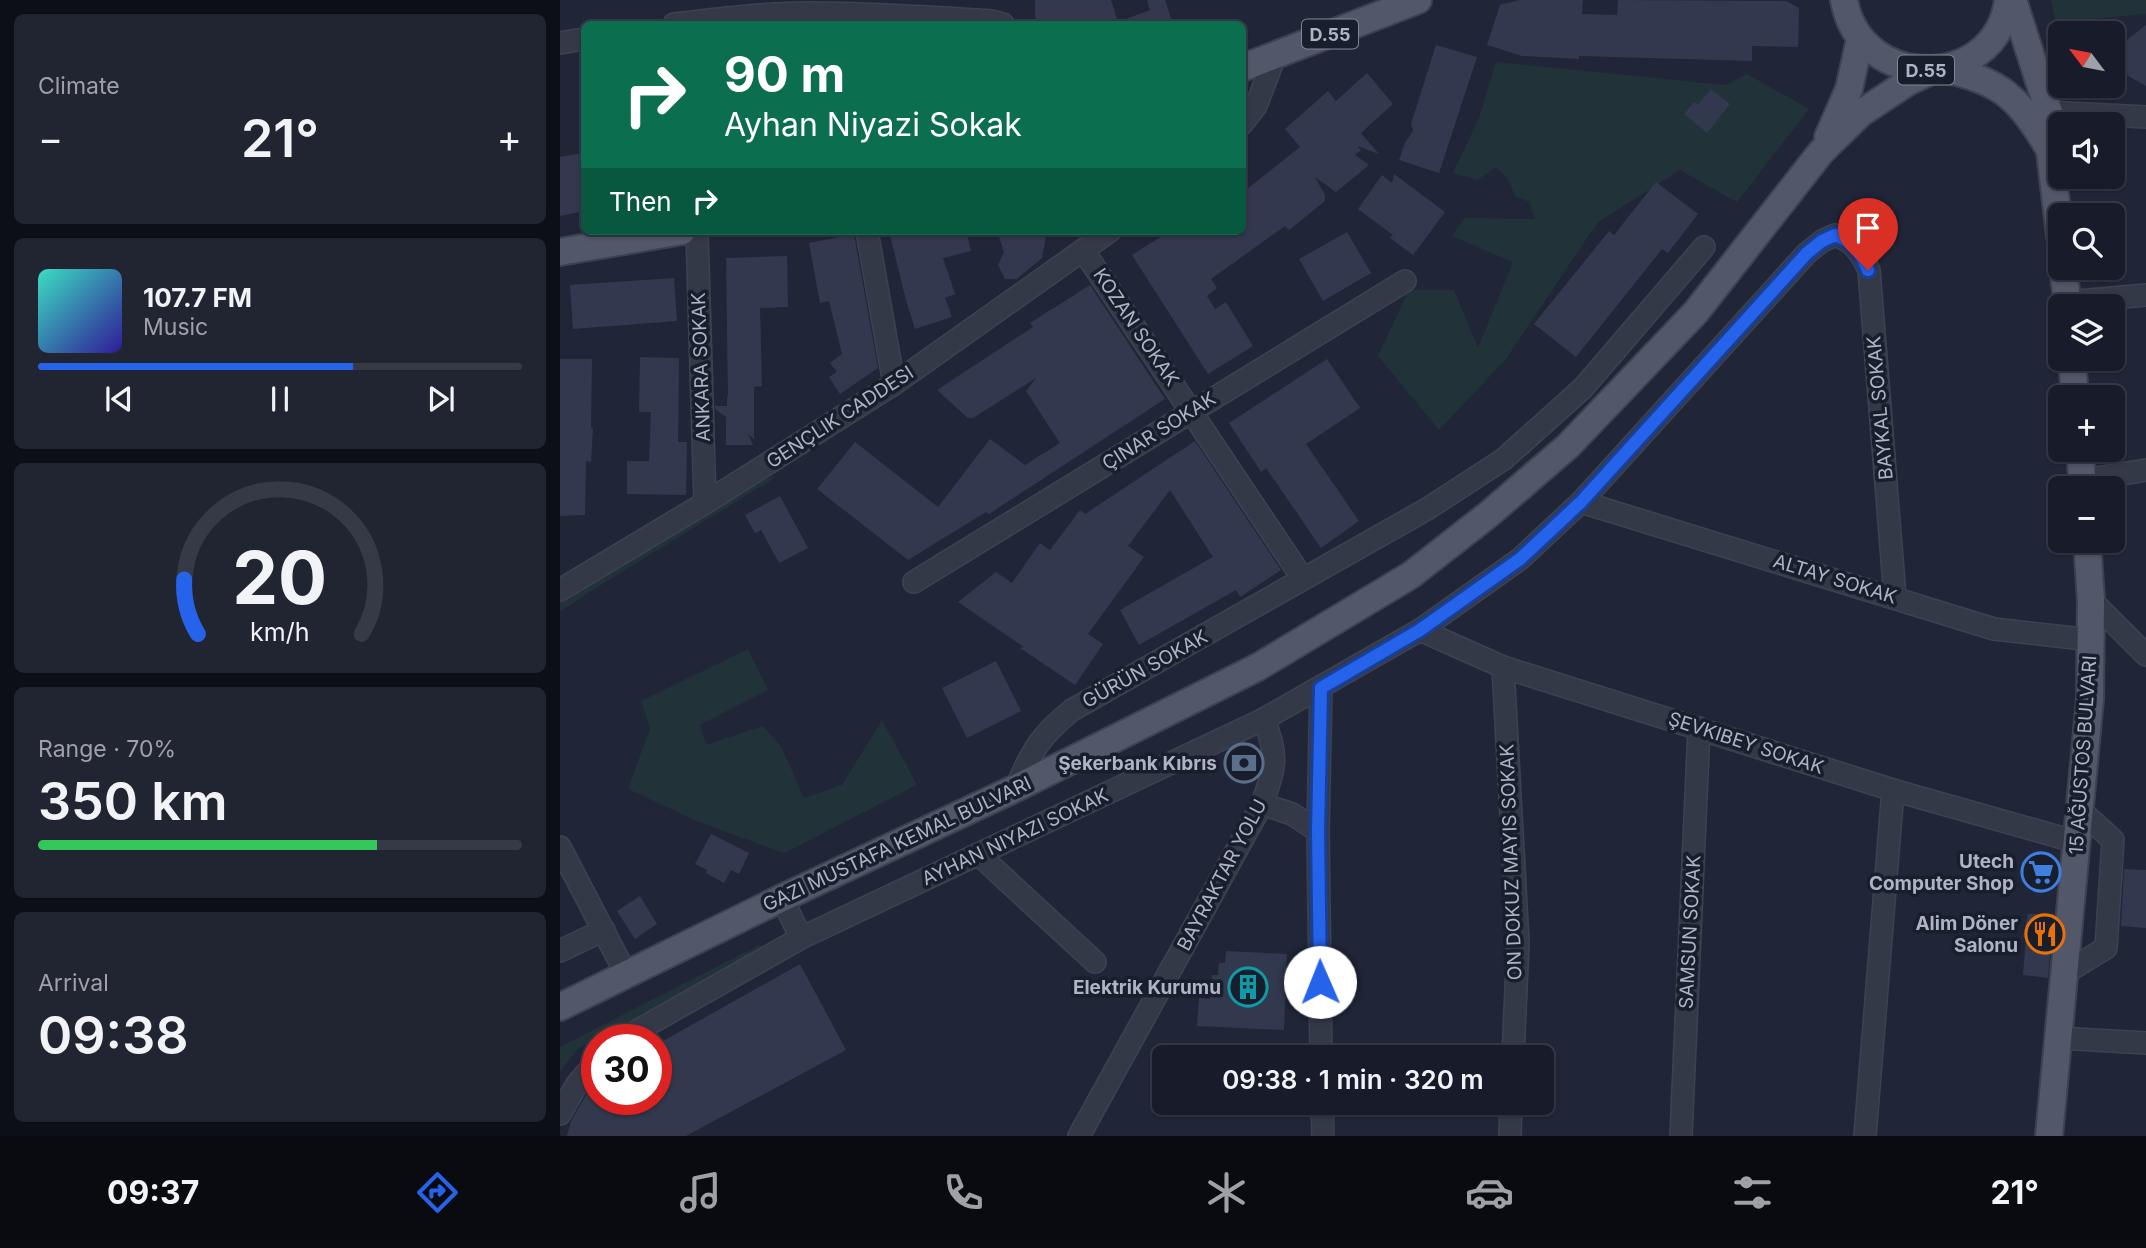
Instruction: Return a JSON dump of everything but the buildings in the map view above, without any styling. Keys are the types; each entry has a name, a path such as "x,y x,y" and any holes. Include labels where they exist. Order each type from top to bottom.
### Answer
{"main road":[{"name":"D.55","path":"1246,67 1386,6 1418,0"},
{"name":"D.55","path":"1842,3 1860,39 1875,53 1892,63 1912,69 1938,69 1961,63 1991,40 2001,24 2008,0"},
{"path":"2014,0 2049,112"},
{"path":"1821,152 1849,89 1860,39"},
{"path":"560,1007 782,898 1016,788 1258,667 1411,575 1489,514 1568,446 1696,312 1821,152 1870,105 1938,69 1973,75 2005,91 2022,109 2048,149"},
{"path":"560,252 659,235"},
{"name":"15 AĞUSTOS BULVARI","path":"2049,1136 2090,699 2092,640 2088,553"}],"street":[{"path":"700,21 807,13 992,21"},
{"path":"560,43 581,40"},
{"path":"1246,119 1256,106 1275,56"},
{"path":"2125,116 2146,117"},
{"name":"ANKARA SOKAK","path":"696,235 705,503"},
{"path":"868,235 894,384"},
{"name":"GENÇLIK CADDESI","path":"560,590 894,384 1104,235"},
{"name":"AYHAN NIYAZI SOKAK","path":"649,1024 802,938 1264,719 1420,630 1520,559 1581,502 1807,253 1835,235"},
{"name":"BAYKAL SOKAK","path":"1835,235 1847,240 1859,250 1868,270 1895,597"},
{"name":"GÜRÜN SOKAK","path":"1016,788 1032,751 1048,730 1072,710 1427,509 1504,459 1583,388 1704,247"},
{"name":"KOZAN SOKAK","path":"1083,250 1303,579"},
{"path":"914,582 1405,281"},
{"path":"2125,297 2146,295"},
{"path":"2119,476 2146,470"},
{"name":"ALTAY SOKAK","path":"1581,502 1994,629 2092,640"},
{"path":"2091,600 2146,655"},
{"name":"ŞEVKIBEY SOKAK","path":"1420,630 1503,667 1893,790 2077,842"},
{"path":"1503,667 1518,943 1514,1045"},
{"path":"1321,688 1318,831 1321,1045"},
{"name":"BAYRAKTAR YOLU","path":"1079,1136 1262,804 1274,770 1273,746 1264,719"},
{"name":"SAMSUN SOKAK","path":"1681,1136 1699,728"},
{"path":"1865,1136 1893,790"},
{"path":"1262,804 1292,814 1318,831"},
{"path":"2065,973 2106,948 2113,840 2080,810"},
{"path":"560,847 626,974"},
{"path":"978,854 1095,962"},
{"path":"782,898 802,938"},
{"path":"560,951 604,930"},
{"path":"2059,1038 2146,1042"},
{"path":"564,1107 581,1083"},
{"path":"1322,1115 1323,1136"},
{"path":"1510,1136 1511,1115"}],"shaded area":[{"path":"2051,0 2146,0 2146,14 2056,21"},
{"path":"1496,62 1725,85 1747,74 1809,109 1737,202 1680,170 1597,223 1506,359 1439,430 1378,356 1409,290 1454,290 1478,348 1513,262 1452,236 1464,218 1535,219 1529,202 1515,196 1508,179 1496,167 1477,180 1453,173 1479,118"},
{"path":"776,477 560,612 560,602 755,480"},
{"path":"748,649 768,690 700,725 706,745 763,726 782,748 804,798 842,785 882,720 917,785 784,853 699,822 628,789 650,729 641,701"},
{"path":"759,945 768,947 624,1024 605,1024"},
{"path":"581,1036 581,1047 560,1071 560,1047"}],"place":[{"name":"Şekerbank Kıbrıs","path":"1244,763"},
{"name":"Utech Computer Shop","path":"2041,872"},
{"name":"Alim Döner Salonu","path":"2045,934"},
{"name":"Elektrik Kurumu","path":"1248,987"}],"route":[{"path":"1320,982 1318,831 1321,688 1420,630 1520,559 1581,502 1807,253 1822,241 1835,235 1847,240 1859,250 1868,270"}]}
